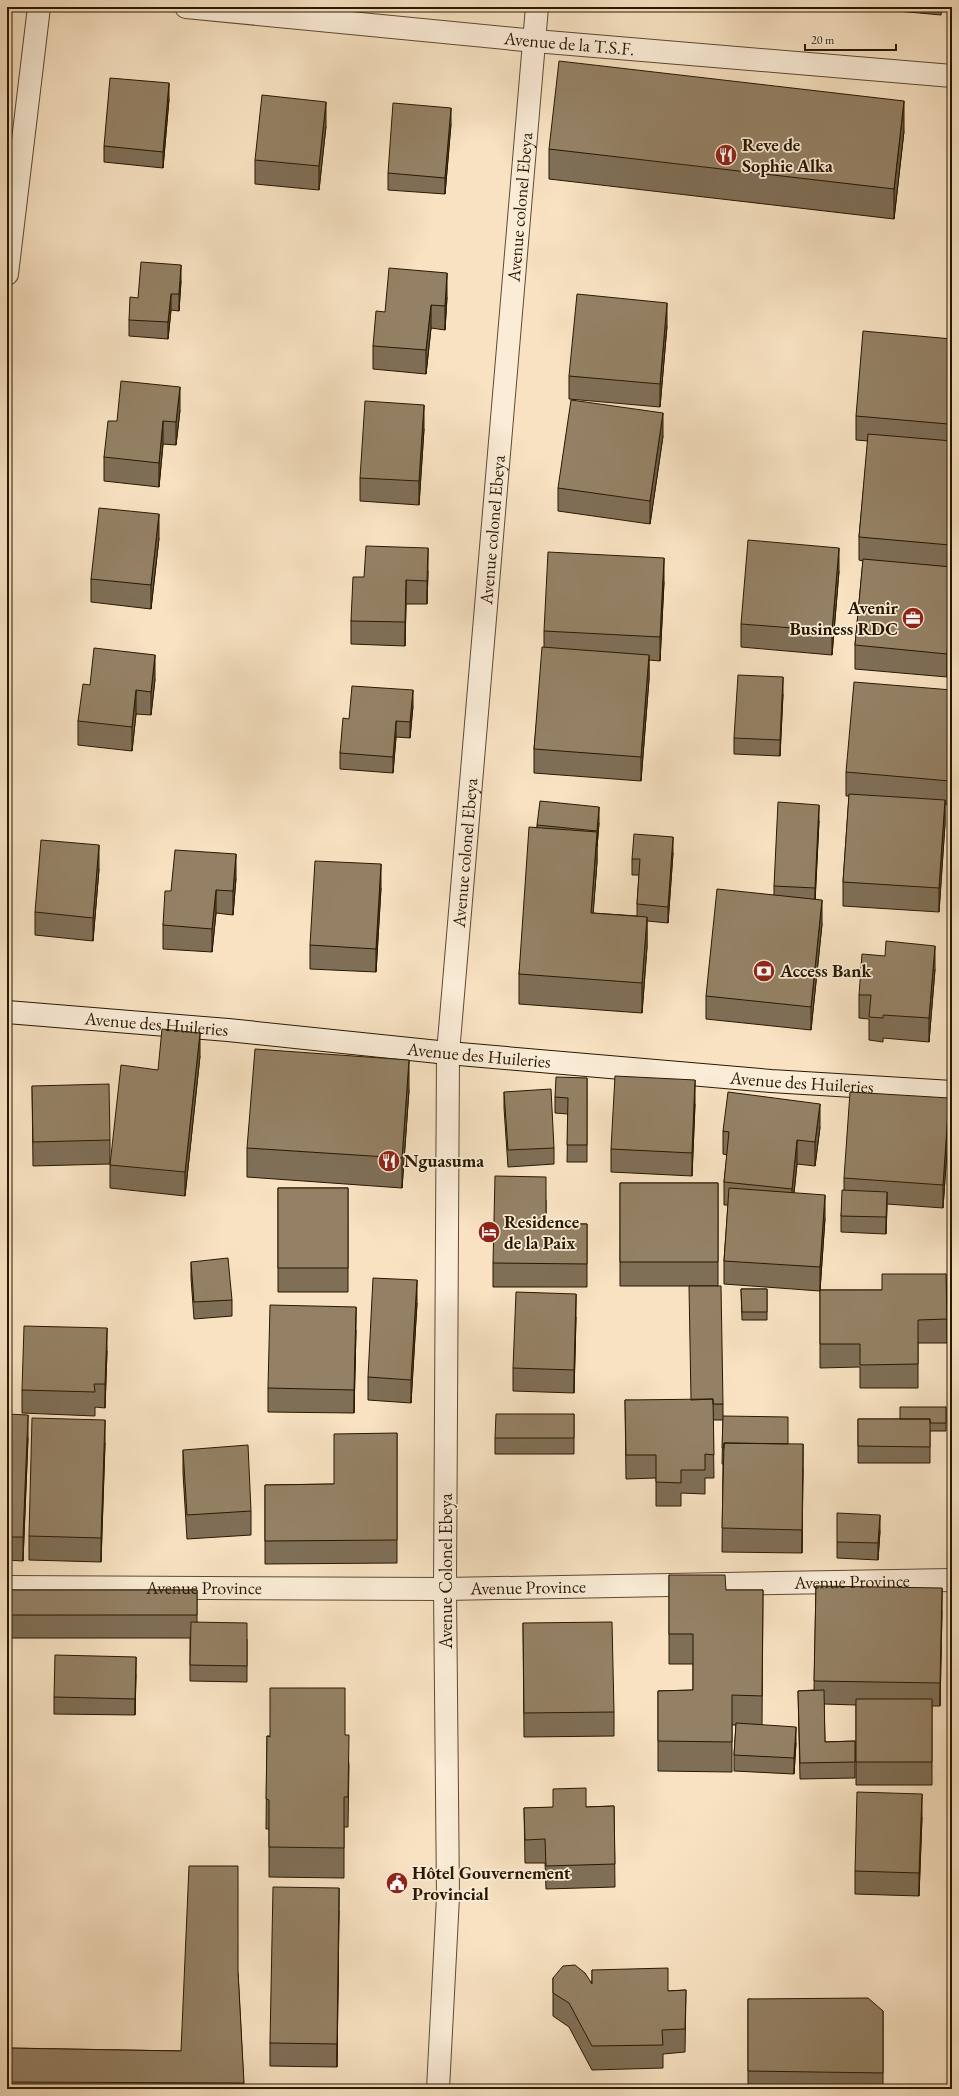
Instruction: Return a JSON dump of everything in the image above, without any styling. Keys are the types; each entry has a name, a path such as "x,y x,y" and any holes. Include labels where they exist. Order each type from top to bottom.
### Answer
{"street":[{"path":"7,274 39,7"},
{"name":"Avenue de la T.S.F.","path":"186,7 535,41 952,76"},
{"name":"Avenue colonel Ebeya","path":"448,1053 537,7"},
{"name":"Avenue des Huileries","path":"7,1012 228,1030 448,1053 764,1080 952,1092"},
{"name":"Avenue Colonel Ebeya","path":"438,2089 448,1897 445,1589 448,1053"},
{"name":"Avenue Province","path":"7,1587 445,1589 952,1580"}],"building":[{"name":"Reve de Sophie Alka","path":"559,61 904,101 894,189 549,149"},
{"path":"110,78 169,83 163,152 104,146"},
{"path":"262,95 326,102 319,166 255,160"},
{"path":"393,103 451,108 445,178 388,173"},
{"path":"141,262 181,265 179,294 171,294 168,322 129,320 130,297 138,298"},
{"path":"389,268 447,273 445,306 431,305 426,350 373,346 376,311 385,312"},
{"path":"577,294 667,303 660,384 569,376"},
{"path":"863,331 952,339 952,375 948,424 856,416"},
{"path":"121,381 180,387 176,422 163,421 159,463 104,457 108,421 117,421"},
{"path":"571,400 663,413 650,501 558,488"},
{"path":"365,401 424,405 419,481 360,478"},
{"path":"868,434 952,441 952,526 950,545 859,537"},
{"path":"99,508 159,514 151,585 91,579"},
{"path":"748,540 839,548 832,631 741,624"},
{"path":"366,546 428,548 427,581 406,580 405,622 351,621 353,577 364,577"},
{"path":"548,552 664,558 660,637 544,631"},
{"path":"863,559 952,567 952,605 947,654 855,645"},
{"path":"542,647 649,655 641,757 534,749"},
{"path":"94,648 155,655 151,692 136,690 132,727 78,721 83,684 90,685"},
{"path":"738,675 783,677 780,740 734,738"},
{"path":"854,682 952,690 952,759 950,781 846,772"},
{"path":"352,686 413,690 410,722 396,721 393,757 340,753 343,718 349,719"},
{"path":"849,794 945,800 939,888 843,882"},
{"path":"540,801 599,807 597,831 537,825"},
{"path":"778,802 819,805 815,888 774,886"},
{"path":"529,827 597,832 591,913 647,917 642,983 519,974"},
{"path":"634,834 673,837 668,907 637,904 640,859 632,859"},
{"path":"41,840 99,845 93,918 35,912"},
{"path":"175,850 236,854 233,891 216,890 212,929 163,925 165,891 171,891"},
{"path":"315,861 381,864 376,949 310,945"},
{"name":"Access Bank","path":"717,889 822,900 811,1007 706,996"},
{"path":"886,941 935,946 929,1018 883,1015 883,1018 869,1017 871,995 859,995 862,954 885,956"},
{"path":"162,1029 200,1033 185,1172 110,1165 121,1065 158,1070"},
{"path":"255,1049 409,1060 402,1158 247,1148"},
{"path":"615,1076 695,1080 692,1153 611,1149"},
{"path":"556,1077 587,1078 587,1145 567,1145 568,1098 555,1097"},
{"path":"109,1084 110,1140 33,1142 32,1086"},
{"path":"551,1089 554,1148 508,1150 504,1092"},
{"path":"728,1092 820,1104 815,1142 797,1140 792,1189 724,1182 729,1132 723,1131"},
{"path":"850,1092 949,1098 943,1185 844,1178"},
{"path":"495,1176 546,1177 546,1224 587,1224 587,1264 493,1263"},
{"path":"620,1183 718,1183 718,1262 620,1262"},
{"path":"278,1188 348,1188 348,1268 278,1268"},
{"path":"729,1188 825,1195 820,1267 724,1261"},
{"path":"842,1190 887,1192 886,1217 841,1216"},
{"path":"228,1258 232,1300 194,1302 191,1262"},
{"path":"882,1274 946,1274 947,1319 918,1320 918,1364 860,1365 860,1344 820,1344 820,1290 882,1290"},
{"path":"373,1278 417,1280 411,1380 368,1377"},
{"path":"689,1286 721,1286 723,1404 713,1404 713,1399 691,1400"},
{"path":"741,1289 767,1289 767,1312 742,1312"},
{"path":"516,1292 576,1294 574,1370 513,1368"},
{"path":"270,1305 356,1307 354,1390 268,1388"},
{"path":"24,1326 107,1328 105,1384 94,1384 95,1392 22,1390"},
{"path":"713,1399 714,1455 705,1454 705,1470 681,1470 681,1483 656,1482 656,1455 626,1455 625,1400"},
{"path":"900,1407 946,1407 946,1423 930,1423 930,1419 900,1419"},
{"path":"7,1414 28,1415 23,1537 7,1537"},
{"path":"496,1414 574,1414 574,1438 495,1438"},
{"path":"723,1416 788,1417 788,1444 724,1443 724,1448 722,1448"},
{"path":"32,1418 105,1420 101,1538 29,1536"},
{"path":"858,1419 930,1419 930,1447 858,1446"},
{"path":"397,1433 397,1540 265,1541 265,1485 334,1484 334,1434"},
{"path":"724,1443 803,1444 802,1530 722,1528"},
{"path":"248,1445 251,1511 187,1515 183,1450"},
{"path":"837,1513 880,1515 878,1543 837,1542"},
{"path":"669,1575 725,1575 726,1590 763,1590 762,1696 732,1695 732,1742 658,1741 658,1691 693,1690 693,1634 669,1634"},
{"path":"816,1586 942,1588 940,1683 814,1681"},
{"path":"7,1590 197,1590 197,1615 7,1615"},
{"path":"191,1622 247,1623 247,1666 190,1665"},
{"path":"612,1622 614,1712 524,1713 523,1623"},
{"path":"55,1655 136,1657 135,1699 54,1697"},
{"path":"270,1688 345,1688 345,1735 349,1735 348,1797 344,1797 344,1848 269,1847 269,1800 266,1799 267,1736 270,1737"},
{"path":"824,1690 825,1742 855,1741 855,1762 800,1763 798,1691"},
{"path":"856,1699 932,1699 932,1762 856,1762"},
{"path":"736,1723 796,1727 794,1758 734,1755"},
{"path":"586,1788 586,1807 614,1806 615,1864 546,1866 545,1839 525,1840 524,1808 553,1807 553,1789"},
{"path":"857,1792 922,1794 919,1873 855,1871"},
{"path":"189,1866 238,1866 238,1971 244,2083 7,2082 7,2048 181,2051"},
{"path":"273,1887 339,1888 337,2044 270,2043"},
{"path":"575,1965 585,1973 592,1984 592,1970 668,1968 668,1991 686,1990 685,2029 662,2030 663,2045 592,2046 569,2003 553,1993 553,1978 563,1966"},
{"path":"868,1998 883,2011 883,2073 748,2071 748,1999"}],"place":[{"name":"Reve de Sophie Alka","path":"726,155"},
{"name":"Avenir Business RDC","path":"913,618"},
{"name":"Access Bank","path":"764,971"},
{"name":"Nguasuma","path":"389,1161"},
{"name":"Residence de la Paix","path":"489,1232"},
{"name":"Hôtel Gouvernement Provincial","path":"397,1883"}]}
